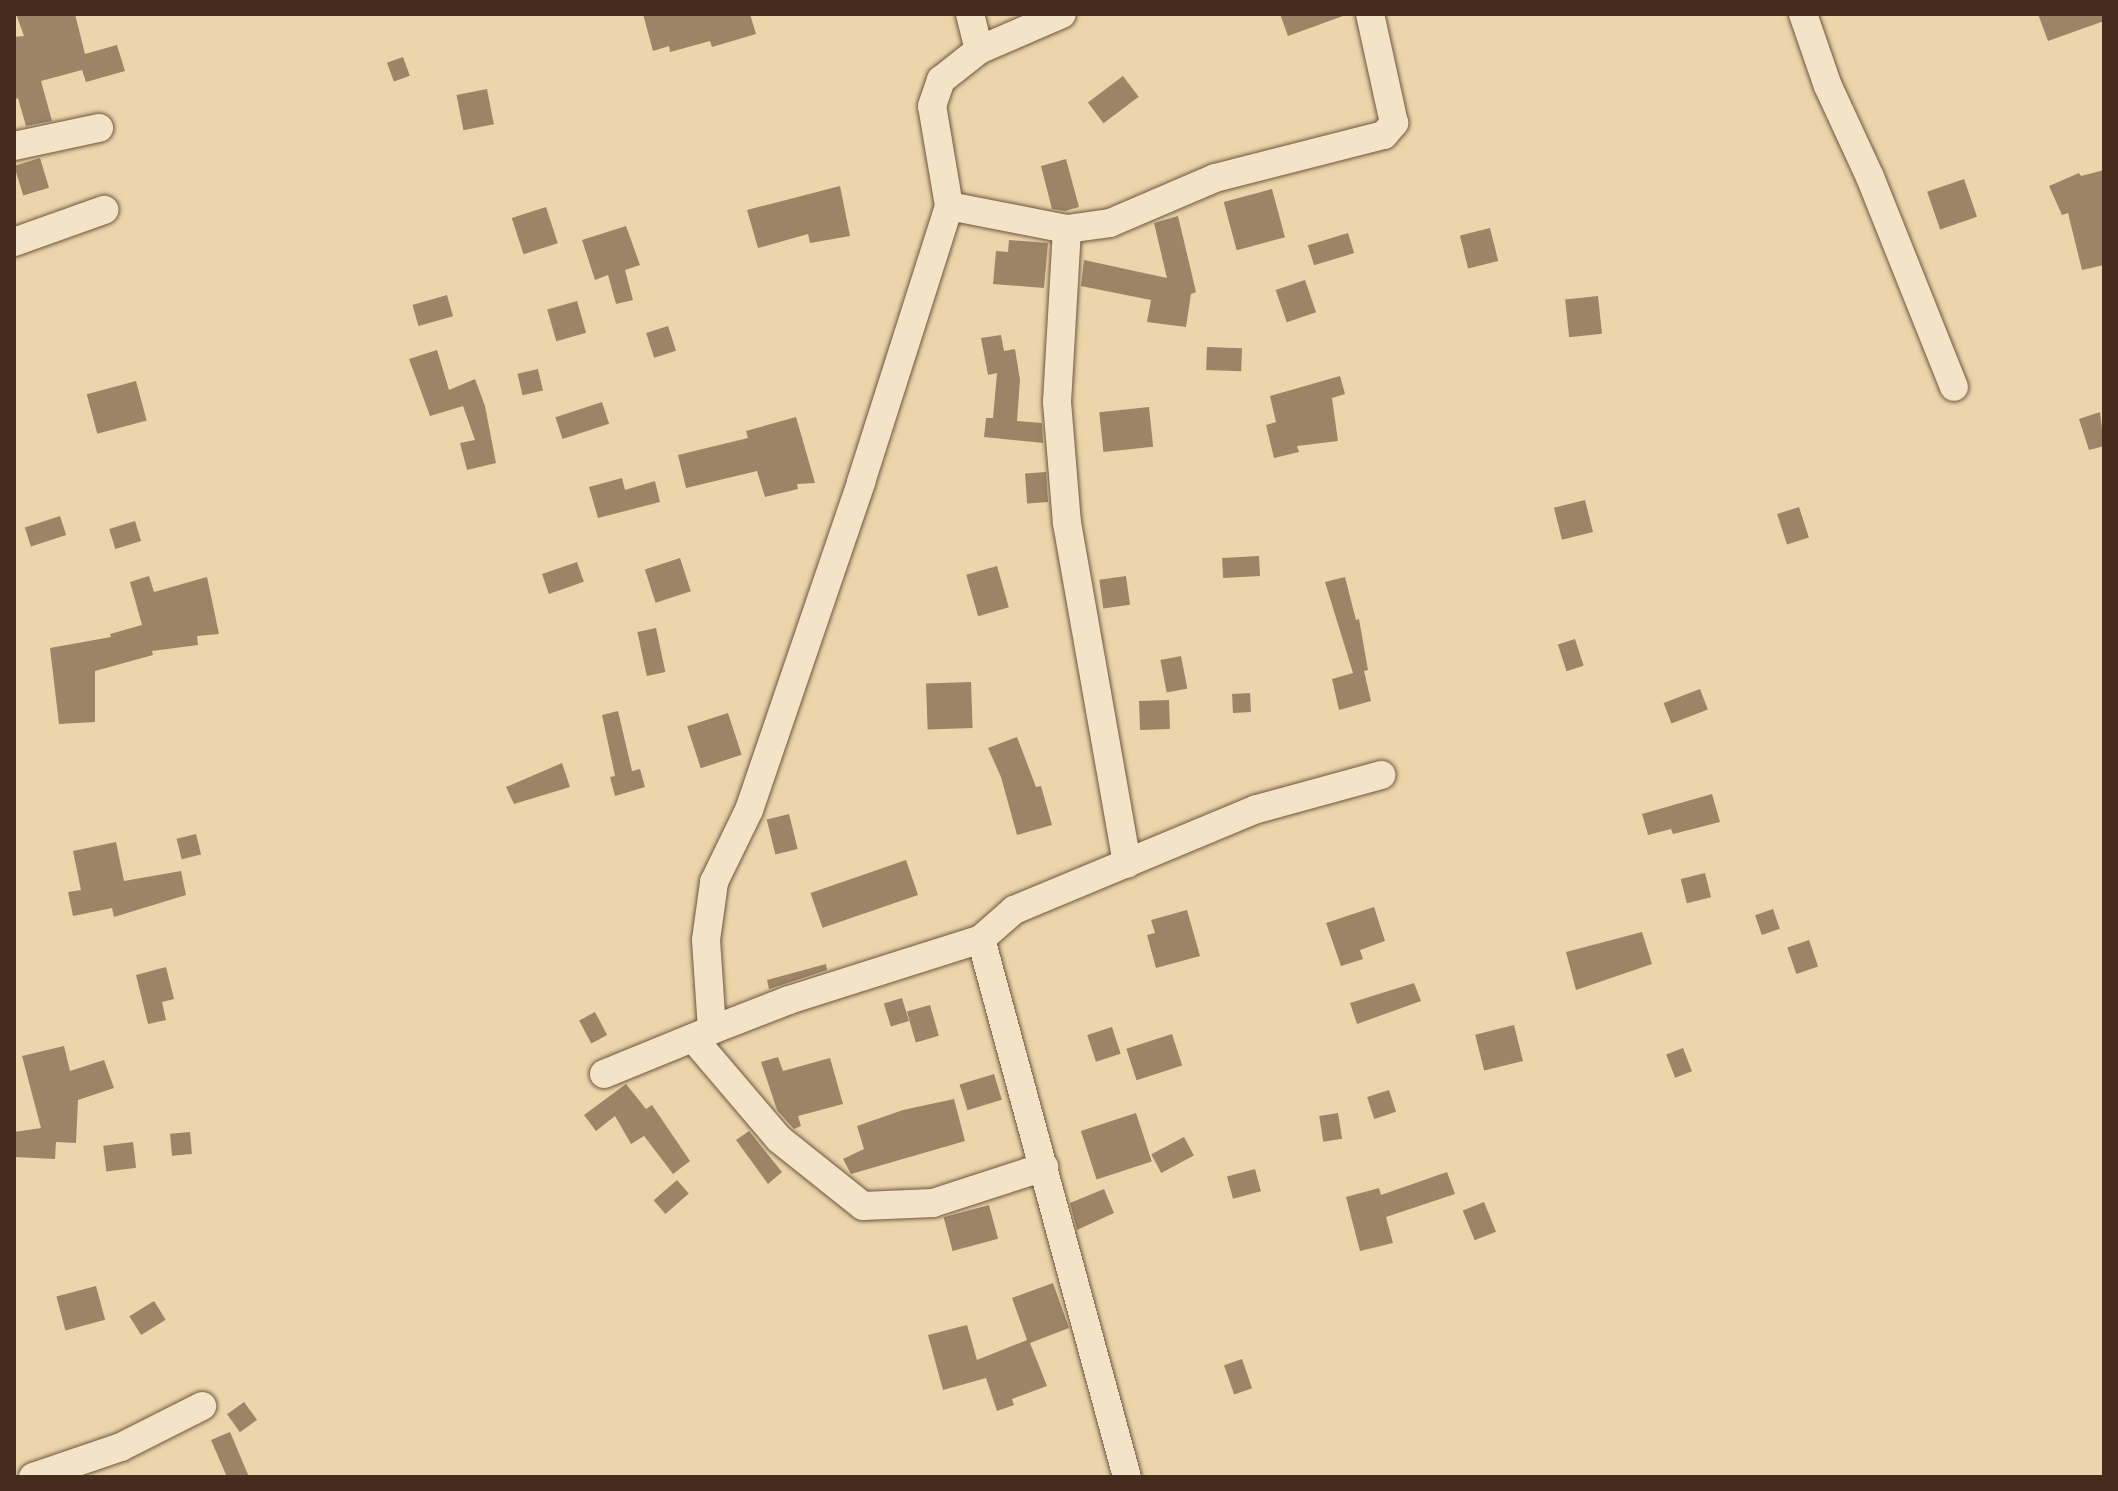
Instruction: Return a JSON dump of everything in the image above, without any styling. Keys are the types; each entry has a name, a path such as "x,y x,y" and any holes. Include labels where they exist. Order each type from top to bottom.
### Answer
{"street":[{"path":"970,14 979,50"},
{"path":"1044,1167 933,1203 863,1206 779,1139 702,1034 706,940 714,882 749,810 861,482 949,206 932,106 941,80 979,50 1062,14"},
{"path":"949,206 1067,229 1110,223 1215,178 1384,135 1394,123 1370,14"},
{"path":"1803,14 1828,86 1870,177 1954,387"},
{"path":"14,146 99,128"},
{"path":"14,242 104,210"},
{"path":"1067,229 1057,402 1067,523 1127,864"},
{"path":"604,1074 789,1000 981,939 1014,910 1257,809 1381,775"},
{"path":"981,939 1127,1477"},
{"path":"33,1477 121,1447 202,1406"}],"building":[{"path":"16,14 75,14 85,54 117,45 125,71 86,82 82,70 41,81 52,121 26,126 18,98 14,100 14,37 24,36"},
{"path":"643,14 750,14 756,34 712,47 710,41 670,52 669,46 653,51"},
{"path":"1280,14 1342,14 1343,16 1288,36"},
{"path":"2038,14 2104,14 2104,21 2048,41"},
{"path":"403,57 410,76 394,82 387,63"},
{"path":"1123,76 1139,97 1104,123 1088,102"},
{"path":"487,89 494,124 463,130 457,95"},
{"path":"40,158 49,188 23,196 14,166"},
{"path":"1066,159 1079,207 1065,211 1052,209 1041,166"},
{"path":"2104,170 2104,265 2082,270 2068,213 2062,215 2049,186 2079,173 2081,176"},
{"path":"1964,179 1977,217 1940,230 1927,192"},
{"path":"840,186 850,236 810,243 808,234 758,248 747,210"},
{"path":"1272,189 1285,237 1237,250 1224,202"},
{"path":"546,207 558,243 524,254 512,218"},
{"path":"1178,216 1196,292 1191,294 1186,327 1147,322 1151,300 1081,286 1084,260 1167,278 1154,223"},
{"path":"626,226 640,265 625,270 633,300 616,304 608,275 595,280 582,240"},
{"path":"1490,228 1498,261 1468,268 1460,235"},
{"path":"1348,233 1354,253 1314,265 1308,245"},
{"path":"1009,240 1048,243 1044,288 993,284 996,251 1008,252"},
{"path":"1305,280 1316,312 1287,322 1276,290"},
{"path":"447,295 453,316 418,326 412,305"},
{"path":"1598,296 1602,334 1569,337 1565,299"},
{"path":"577,301 586,333 556,341 547,310"},
{"path":"668,326 676,351 654,358 646,333"},
{"path":"1001,335 1004,351 1015,349 1020,380 1017,421 1042,423 1043,443 984,437 986,418 993,418 997,373 988,375 981,338"},
{"path":"1207,347 1242,348 1241,371 1206,370"},
{"path":"437,350 449,390 475,379 485,406 496,463 467,470 460,443 475,440 463,406 430,416 409,359"},
{"path":"538,369 543,390 522,395 518,374"},
{"path":"1340,376 1345,394 1332,398 1338,441 1297,446 1299,452 1274,458 1266,425 1276,422 1270,396"},
{"path":"136,381 147,421 97,434 87,394"},
{"path":"602,402 609,424 563,439 555,417"},
{"path":"1149,407 1153,447 1103,452 1099,412"},
{"path":"2100,412 2104,446 2089,450 2079,419"},
{"path":"796,417 815,483 797,484 798,489 765,497 757,471 686,488 678,455 748,438 746,431"},
{"path":"1046,472 1048,502 1027,503 1025,473"},
{"path":"622,478 625,490 655,481 660,502 598,518 589,487"},
{"path":"1585,500 1593,532 1562,540 1554,508"},
{"path":"1799,507 1809,537 1787,545 1777,514"},
{"path":"60,516 66,535 31,546 25,527"},
{"path":"135,521 141,541 115,549 109,529"},
{"path":"1259,556 1260,576 1223,578 1222,558"},
{"path":"680,558 691,591 656,603 645,569"},
{"path":"577,562 584,582 549,594 542,574"},
{"path":"997,566 1009,607 978,616 966,575"},
{"path":"149,576 154,592 207,577 219,634 197,636 198,645 152,651 153,655 95,671 95,722 59,724 50,648 111,637 110,634 142,625 130,582"},
{"path":"1126,576 1130,605 1103,608 1099,580"},
{"path":"1345,577 1356,620 1359,619 1368,670 1364,671 1371,701 1339,710 1332,679 1353,673 1325,582"},
{"path":"656,628 665,672 647,676 637,632"},
{"path":"1575,639 1584,666 1567,671 1558,645"},
{"path":"1181,656 1187,688 1167,692 1160,660"},
{"path":"971,682 973,728 928,730 926,684"},
{"path":"1700,689 1708,710 1671,724 1664,703"},
{"path":"1250,693 1251,712 1233,713 1232,694"},
{"path":"1169,700 1170,729 1140,730 1139,701"},
{"path":"618,711 632,771 640,769 645,787 615,796 610,777 615,776 602,715"},
{"path":"728,713 742,755 701,768 687,726"},
{"path":"1017,737 1036,787 1041,786 1052,825 1017,835 1001,777 988,748"},
{"path":"562,763 570,787 514,804 506,787"},
{"path":"1712,794 1720,822 1673,834 1671,829 1648,835 1642,814"},
{"path":"789,814 798,849 775,854 767,820"},
{"path":"196,834 201,854 182,859 177,839"},
{"path":"116,842 124,881 181,871 186,895 114,917 112,908 73,916 68,892 81,890 73,851"},
{"path":"906,860 918,895 823,928 811,893"},
{"path":"1705,873 1711,897 1687,903 1681,879"},
{"path":"1374,907 1385,941 1360,950 1363,959 1341,966 1326,923"},
{"path":"1773,909 1780,929 1762,935 1755,915"},
{"path":"1187,910 1200,956 1156,968 1147,935 1155,933 1151,920"},
{"path":"1642,932 1652,964 1576,990 1566,952"},
{"path":"1809,940 1818,966 1796,974 1787,947"},
{"path":"826,964 827,970 769,989 767,980"},
{"path":"166,967 174,999 162,1002 166,1020 148,1024 136,975"},
{"path":"1414,983 1421,1001 1357,1024 1350,1003"},
{"path":"902,998 909,1021 891,1027 884,1004"},
{"path":"930,1005 939,1036 916,1042 907,1012"},
{"path":"595,1012 607,1035 591,1043 579,1020"},
{"path":"1514,1025 1523,1061 1484,1071 1475,1035"},
{"path":"1112,1027 1121,1054 1096,1062 1087,1035"},
{"path":"1172,1034 1182,1065 1137,1080 1126,1049"},
{"path":"64,1046 70,1071 104,1060 114,1088 78,1100 76,1143 56,1142 55,1159 14,1157 14,1132 41,1128 22,1056"},
{"path":"1683,1048 1692,1071 1675,1078 1666,1054"},
{"path":"778,1057 783,1071 830,1058 843,1104 798,1116 801,1126 794,1129 777,1110 761,1062"},
{"path":"994,1074 1002,1100 967,1110 960,1085"},
{"path":"626,1084 646,1109 652,1105 690,1161 673,1174 644,1136 631,1144 615,1116 596,1131 584,1115"},
{"path":"1389,1090 1396,1112 1374,1119 1367,1097"},
{"path":"954,1099 965,1141 851,1174 843,1159 864,1149 857,1126 903,1110"},
{"path":"1136,1113 1152,1162 1097,1179 1081,1131"},
{"path":"1338,1113 1342,1139 1323,1142 1319,1116"},
{"path":"749,1131 782,1172 768,1184 736,1140"},
{"path":"190,1132 192,1154 172,1156 170,1134"},
{"path":"1184,1137 1194,1156 1161,1173 1151,1154"},
{"path":"133,1142 136,1168 106,1171 103,1146"},
{"path":"1255,1169 1261,1191 1233,1199 1227,1177"},
{"path":"1447,1172 1455,1194 1386,1217 1393,1243 1360,1251 1346,1197 1379,1188 1381,1195"},
{"path":"677,1180 689,1194 665,1214 654,1200"},
{"path":"1104,1189 1114,1213 1077,1230 1070,1203"},
{"path":"1484,1202 1496,1232 1475,1240 1463,1211"},
{"path":"989,1205 998,1239 953,1251 944,1217"},
{"path":"1053,1283 1069,1328 1030,1343 1047,1386 1012,1399 1014,1405 997,1411 986,1378 943,1390 928,1335 967,1325 977,1360 1027,1340 1012,1298"},
{"path":"96,1286 105,1320 65,1330 56,1297"},
{"path":"154,1301 166,1320 141,1335 129,1316"},
{"path":"1242,1359 1252,1388 1234,1394 1224,1365"},
{"path":"244,1402 257,1420 240,1432 227,1414"},
{"path":"230,1432 249,1477 227,1477 211,1440"}]}
